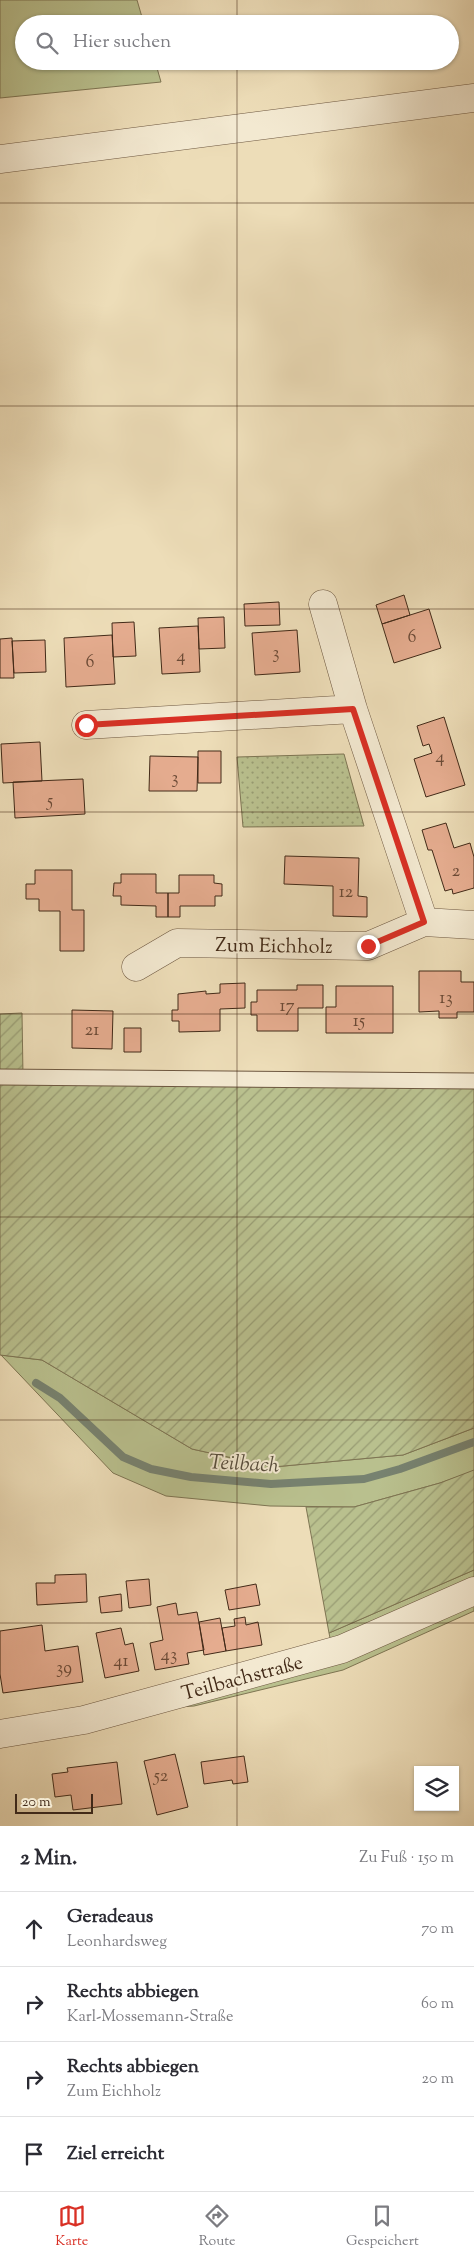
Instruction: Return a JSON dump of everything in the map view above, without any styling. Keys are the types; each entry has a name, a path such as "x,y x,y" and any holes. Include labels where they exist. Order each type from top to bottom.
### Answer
{"street":[{"path":"0,159 474,98"},
{"path":"323,604 353,709 424,922"},
{"path":"86,725 353,709"},
{"name":"Zum Eichholz","path":"136,967 177,943 368,946 424,922 474,925"},
{"name":"Teilbachstraße","path":"0,1734 84,1720 342,1649 474,1591"}],"lane":[{"path":"0,1077 474,1081"}],"green space":[{"path":"0,0 137,0 141,15 15,15 15,70 158,70 161,82 0,98"},
{"path":"344,754 364,826 243,827 237,757"},
{"path":"22,1013 23,1076 474,1081 474,1428 403,1455 273,1467 192,1449 42,1360 0,1355 0,1014"},
{"path":"1,1355 42,1360 192,1449 273,1467 403,1455 474,1428 474,1471 440,1483 354,1507 270,1506 166,1496 113,1473"},
{"path":"474,1470 474,1570 329,1633 306,1507 354,1507 440,1483"},
{"path":"474,1570 474,1611 343,1670 194,1706 117,1711 333,1652 329,1633"}],"building":[{"path":"404,595 410,615 382,624 376,605"},
{"path":"279,602 280,625 245,626 244,604"},
{"path":"429,609 441,648 394,663 382,624"},
{"path":"224,617 225,648 199,649 198,618"},
{"path":"134,622 136,656 113,657 112,623"},
{"path":"198,626 200,672 162,674 159,628"},
{"path":"297,630 300,672 255,675 252,633"},
{"path":"112,635 115,684 66,687 64,638"},
{"path":"12,638 14,678 0,678 0,639"},
{"path":"45,640 46,672 14,673 12,641"},
{"path":"444,717 465,785 426,797 414,759 432,753 429,744 423,746 417,726"},
{"path":"40,742 42,781 3,783 1,744"},
{"path":"198,751 221,751 221,783 198,783"},
{"path":"150,756 198,757 197,791 149,791"},
{"path":"83,779 85,814 15,818 13,782"},
{"path":"446,823 454,848 470,843 474,857 474,888 453,894 452,889 445,891 432,850 428,850 422,830"},
{"path":"285,856 359,858 358,896 367,897 367,917 333,916 333,886 284,884"},
{"path":"35,870 72,870 72,910 84,910 84,951 60,951 60,911 39,911 39,899 26,899 26,884 35,884"},
{"path":"121,874 156,874 156,893 168,893 168,917 156,917 156,906 121,905 121,896 113,896 114,883 121,883"},
{"path":"179,875 214,875 214,883 222,884 222,896 215,896 215,906 180,906 180,917 168,917 168,893 179,893"},
{"path":"419,971 461,971 461,982 474,982 474,1012 457,1012 457,1018 439,1018 439,1011 419,1012"},
{"path":"245,983 245,1008 220,1009 220,1031 179,1032 179,1021 172,1021 172,1010 178,1010 178,994 206,991 206,994 220,993 220,984"},
{"path":"297,985 323,985 323,1008 298,1008 298,1031 257,1031 257,1015 251,1015 251,1002 257,1002 257,990 297,990"},
{"path":"336,986 393,986 393,1033 326,1033 326,1007 336,1007"},
{"path":"72,1010 113,1011 112,1049 72,1048"},
{"path":"124,1028 141,1028 141,1052 124,1052"},
{"path":"86,1574 87,1602 37,1605 36,1583 55,1583 55,1575"},
{"path":"149,1579 151,1605 129,1608 126,1581"},
{"path":"256,1584 260,1605 229,1610 225,1590"},
{"path":"121,1594 122,1611 101,1613 99,1597"},
{"path":"176,1603 178,1615 197,1612 204,1650 187,1653 189,1664 155,1670 150,1643 163,1640 157,1607"},
{"path":"245,1617 246,1625 258,1622 262,1645 226,1651 222,1628 235,1626 234,1619"},
{"path":"220,1618 226,1651 204,1655 199,1622"},
{"path":"42,1625 45,1651 78,1646 83,1682 3,1693 0,1674 0,1631"},
{"path":"121,1628 125,1645 133,1643 139,1671 105,1678 96,1633"},
{"path":"175,1754 188,1807 157,1815 144,1761"},
{"path":"244,1756 248,1782 233,1784 232,1780 204,1784 201,1762"},
{"path":"117,1762 122,1804 73,1810 71,1795 55,1797 52,1774 68,1772 67,1768"}],"waterway":[{"name":"Teilbach","path":"36,1383 60,1398 123,1457 151,1469 191,1477 271,1484 364,1479 400,1469 474,1442"}],"route":[{"path":"86,725 353,709 424,922 368,946"}]}
